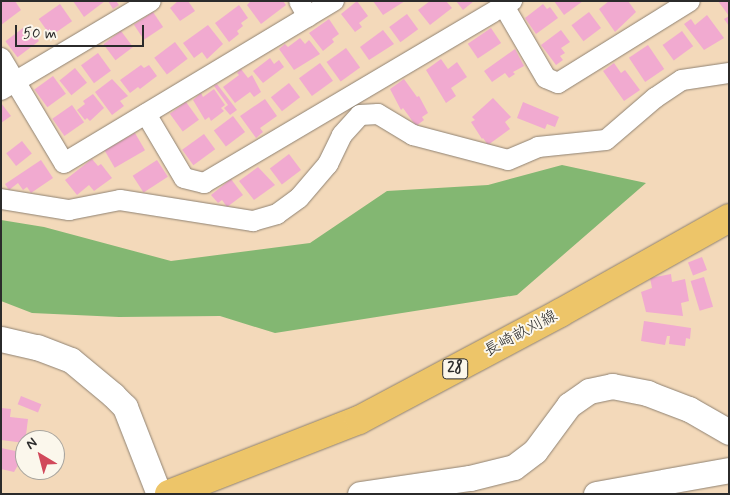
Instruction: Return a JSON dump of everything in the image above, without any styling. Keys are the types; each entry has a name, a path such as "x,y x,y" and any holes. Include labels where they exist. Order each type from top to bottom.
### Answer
{"main road":[{"name":"長崎畝刈線","path":"169,494 359,420 560,313 729,218"}],"street":[{"path":"9,86 151,1"},
{"path":"1,58 9,86 64,163 146,114 303,9 334,1"},
{"path":"146,114 184,178 204,183 505,3 546,78 558,83 690,1"},
{"path":"1,199 69,210 120,200 253,221 277,214 299,198 328,164 342,135 360,115 378,114 413,135 508,160 538,147 606,140 655,98 682,80 729,73"},
{"path":"1,339 37,347 71,360 113,395 125,407 159,494"},
{"path":"360,494 470,478 514,467 535,451 569,406 589,391 612,386 647,393 689,409 729,432"},
{"path":"596,494 698,474 729,470"}],"green space":[{"path":"562,165 646,183 517,295 275,333 220,316 119,317 32,313 1,301 1,220 44,227 171,261 310,243 387,191 488,185"}],"building":[{"path":"1,1 15,1 21,10 1,25"},
{"path":"73,1 105,1 84,17"},
{"path":"108,1 116,1 119,5 113,9"},
{"path":"178,1 188,1 195,11 180,21 170,8"},
{"path":"251,1 283,1 286,5 261,24 247,5"},
{"path":"357,1 368,16 359,23 362,27 355,32 341,14"},
{"path":"373,1 405,1 383,15"},
{"path":"430,1 446,1 452,8 430,25 418,10"},
{"path":"456,1 474,1 463,10"},
{"path":"554,1 583,1 564,15"},
{"path":"609,1 628,1 636,12 615,32 599,9"},
{"path":"718,1 729,1 729,16"},
{"path":"60,4 72,21 51,36 39,19"},
{"path":"543,4 547,9 550,7 558,18 536,34 525,18"},
{"path":"239,5 248,18 241,23 243,26 237,31 239,34 229,42 215,23"},
{"path":"153,12 163,27 144,40 134,25"},
{"path":"589,12 601,28 583,41 571,25"},
{"path":"407,14 418,29 400,42 389,27"},
{"path":"707,15 724,38 704,50 684,24 691,19 695,25"},
{"path":"729,16 729,26 724,19"},
{"path":"329,19 339,34 332,39 334,42 323,51 309,33"},
{"path":"27,25 39,41 17,57 5,41"},
{"path":"208,25 223,44 207,59 202,52 194,58 183,43"},
{"path":"491,28 501,43 478,59 468,44"},
{"path":"383,30 394,44 369,60 360,47"},
{"path":"561,30 570,42 561,48 565,53 560,56 563,60 556,65 541,45"},
{"path":"121,31 133,47 115,60 103,44"},
{"path":"682,31 693,46 674,60 663,45"},
{"path":"300,38 305,44 309,40 320,54 294,70 279,49 285,44 288,47"},
{"path":"175,42 188,59 167,74 154,58"},
{"path":"648,45 664,69 645,82 629,58"},
{"path":"346,48 360,67 341,82 327,62"},
{"path":"515,49 524,66 513,72 515,74 509,78 505,73 492,82 484,71"},
{"path":"98,53 111,71 94,83 81,65"},
{"path":"270,58 274,64 279,60 284,67 263,83 253,71"},
{"path":"441,59 448,69 457,62 467,77 451,88 456,96 446,103 426,70"},
{"path":"320,63 333,81 312,96 299,78"},
{"path":"614,63 621,73 625,70 640,90 624,101 603,71"},
{"path":"141,65 144,68 149,65 157,76 140,89 138,87 130,93 120,80"},
{"path":"75,68 87,83 71,95 59,81"},
{"path":"241,69 248,78 252,75 261,92 254,97 250,92 235,103 223,87 239,75 237,73"},
{"path":"53,76 66,94 47,107 34,90"},
{"path":"112,79 128,96 120,101 124,106 112,115 95,92"},
{"path":"404,79 417,97 419,96 428,113 422,117 424,120 416,126 403,108 401,110 390,89"},
{"path":"289,83 300,97 282,111 271,97"},
{"path":"217,84 237,110 230,115 224,108 228,105 214,86"},
{"path":"214,89 225,105 221,108 224,111 211,121 209,117 205,120 193,100 201,93 203,97"},
{"path":"93,94 104,108 90,121 87,118 85,120 77,110 85,104 83,101"},
{"path":"493,98 511,117 505,122 510,129 488,145 471,122 475,120 472,117"},
{"path":"265,99 277,116 260,128 263,132 256,138 240,116"},
{"path":"186,102 199,120 183,132 170,114"},
{"path":"523,102 559,117 555,127 547,124 545,129 517,118"},
{"path":"1,103 11,116 1,123"},
{"path":"72,105 84,122 64,136 52,119"},
{"path":"233,116 245,132 226,146 214,130"},
{"path":"135,133 145,150 115,168 105,150"},
{"path":"204,134 215,149 193,165 182,150"},
{"path":"22,141 32,154 16,166 6,153"},
{"path":"289,154 301,170 282,184 270,168"},
{"path":"92,159 98,166 101,164 112,178 94,191 89,185 77,195 65,180"},
{"path":"41,160 53,178 31,193 27,187 23,190 18,183 9,190 5,184"},
{"path":"157,160 168,177 144,193 133,176"},
{"path":"258,167 275,185 254,200 239,181"},
{"path":"231,179 243,195 227,207 222,200 218,203 211,195"},
{"path":"702,257 707,270 693,275 688,262"},
{"path":"671,274 672,282 685,279 689,301 681,303 683,316 646,312 641,292 652,288 650,278"},
{"path":"704,277 713,307 700,311 691,281"},
{"path":"644,321 691,328 690,339 686,338 685,346 669,344 670,336 667,336 665,345 641,341"},
{"path":"21,396 41,404 38,413 18,404"},
{"path":"1,408 11,409 10,417 28,419 27,430 15,430 15,442 1,440"},
{"path":"1,448 15,451 14,472 1,469"}]}
